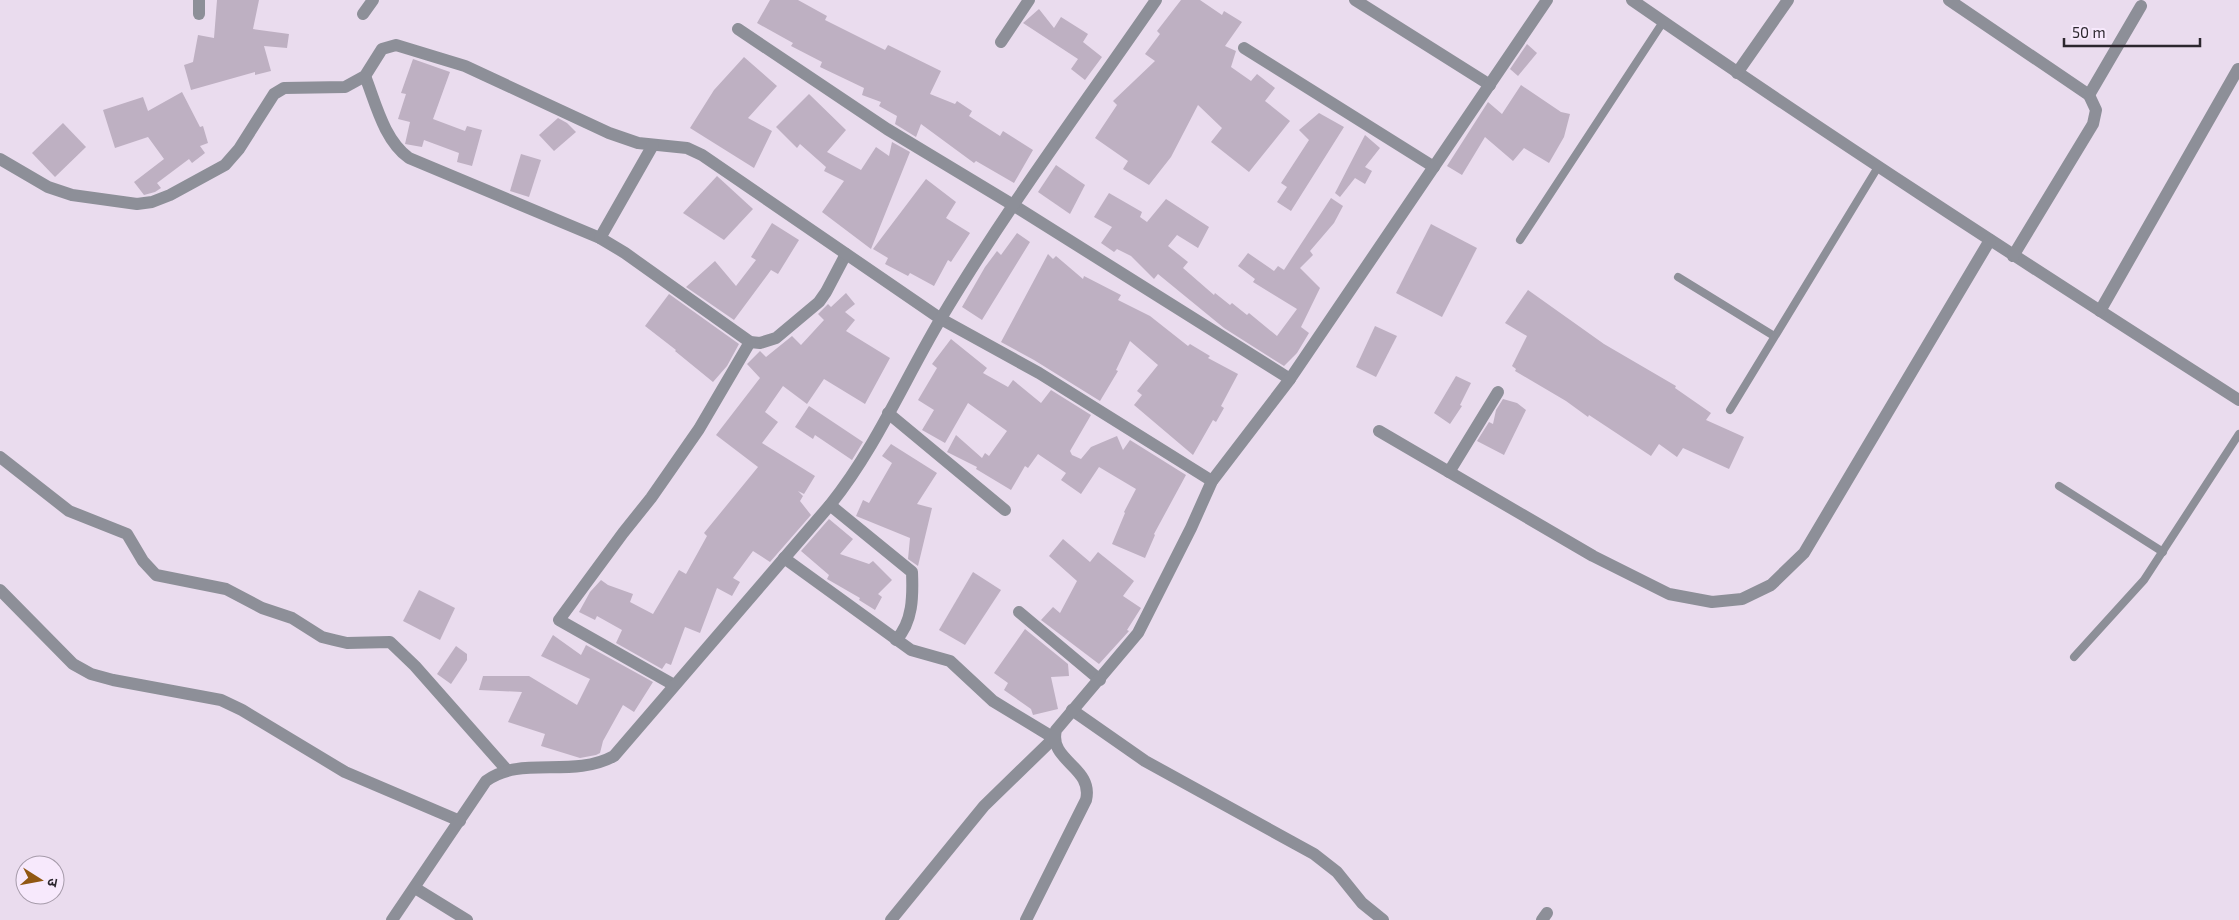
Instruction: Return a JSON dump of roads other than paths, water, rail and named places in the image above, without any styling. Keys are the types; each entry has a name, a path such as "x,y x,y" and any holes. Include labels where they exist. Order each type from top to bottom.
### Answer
{"street":[{"path":"199,14 200,0"},
{"path":"363,14 373,0"},
{"path":"1001,42 1029,0"},
{"path":"392,920 486,781 506,769 586,767 602,763 614,756 830,505 850,480 941,319 1013,205 1156,0"},
{"path":"1355,0 1490,84"},
{"path":"1026,920 1086,800 1089,790 1084,779 1057,748 1054,738 1056,730 1138,633 1191,528 1212,481 1290,379 1547,0"},
{"path":"1632,0 1737,73 2013,256 2239,400"},
{"path":"1737,73 1788,0"},
{"path":"1949,0 2089,95 2096,110 2093,124 2013,256"},
{"path":"2089,95 2142,6"},
{"path":"738,29 887,129 1013,205 1290,379"},
{"path":"0,159 48,187 72,195 137,204 152,202 170,195 225,165 239,149 265,107 279,90 284,88 345,87 365,76 382,50 391,45 404,46 465,66 609,133 638,143 687,148 702,155 941,319 1039,373 1212,481"},
{"path":"1244,48 1434,167"},
{"path":"2100,311 2238,69"},
{"path":"365,76 389,136 396,147 409,158 600,238 625,253 750,342 760,343 776,338 819,302 846,254"},
{"path":"600,238 653,144"},
{"path":"1379,431 1593,556 1669,594 1712,602 1742,599 1771,584 1804,552 1990,240"},
{"path":"674,685 559,620 651,498 699,429 750,342"},
{"path":"1449,472 1498,392"},
{"path":"888,413 1005,510"},
{"path":"0,457 69,511 127,534 143,561 156,575 216,585 262,608 292,618 328,639 347,643 390,642 415,666 506,769"},
{"path":"830,505 912,572 913,596 905,630 896,640"},
{"path":"784,558 911,650 950,661 993,701 1054,738"},
{"path":"0,590 73,664 91,674 112,680 221,700 242,710 345,772 460,822"},
{"path":"1019,612 1100,680"},
{"path":"1072,710 1145,761 1314,854 1337,872 1362,903 1383,920"},
{"path":"891,920 984,806 1054,738"},
{"path":"415,888 467,920"}],"lane":[{"path":"1520,240 1663,22"},
{"path":"1730,410 1878,167"},
{"path":"1678,277 1774,336"},
{"path":"2074,657 2144,580 2239,434"},
{"path":"2059,486 2163,552"}]}
